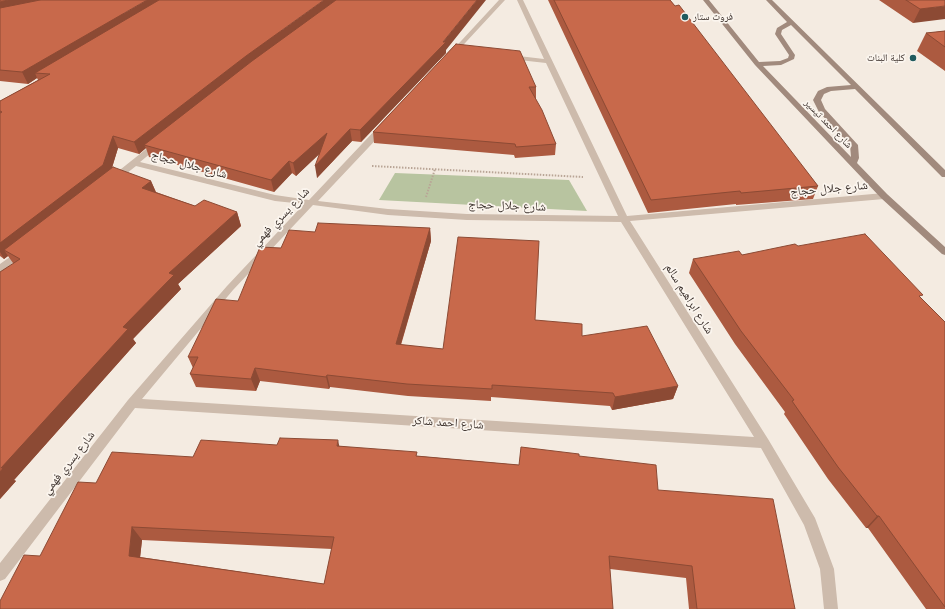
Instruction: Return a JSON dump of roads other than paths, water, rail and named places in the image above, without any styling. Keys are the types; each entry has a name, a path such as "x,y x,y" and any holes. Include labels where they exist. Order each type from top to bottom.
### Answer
{"main road":[{"name":"شارع احمد تيسير","path":"706,0 757,64 884,196 945,252"},
{"path":"769,0 945,175"},
{"path":"757,64 781,63 791,59 792,55 778,34 779,29 791,22"},
{"path":"853,164 855,158 854,145 822,110 817,100 821,93 830,89 856,87"}],"street":[{"path":"444,62 458,51 502,0"},
{"name":"شارع ابراهيم سالم","path":"520,0 624,220 764,443 810,522 827,569 831,609"},
{"path":"502,56 549,61"},
{"name":"شارع يسري فهمي","path":"0,574 32,530 132,404 230,288 390,119"},
{"path":"110,182 165,138"},
{"name":"شارع جلال حجاج","path":"134,163 241,190 311,204 421,214 546,220 624,220 884,196"},
{"path":"0,269 30,244"},
{"name":"شارع احمد شاكر","path":"132,404 764,443"}],"place":[{"name":"فروت ستار","path":"685,17"},
{"name":"كلية البنات","path":"913,58"}]}
